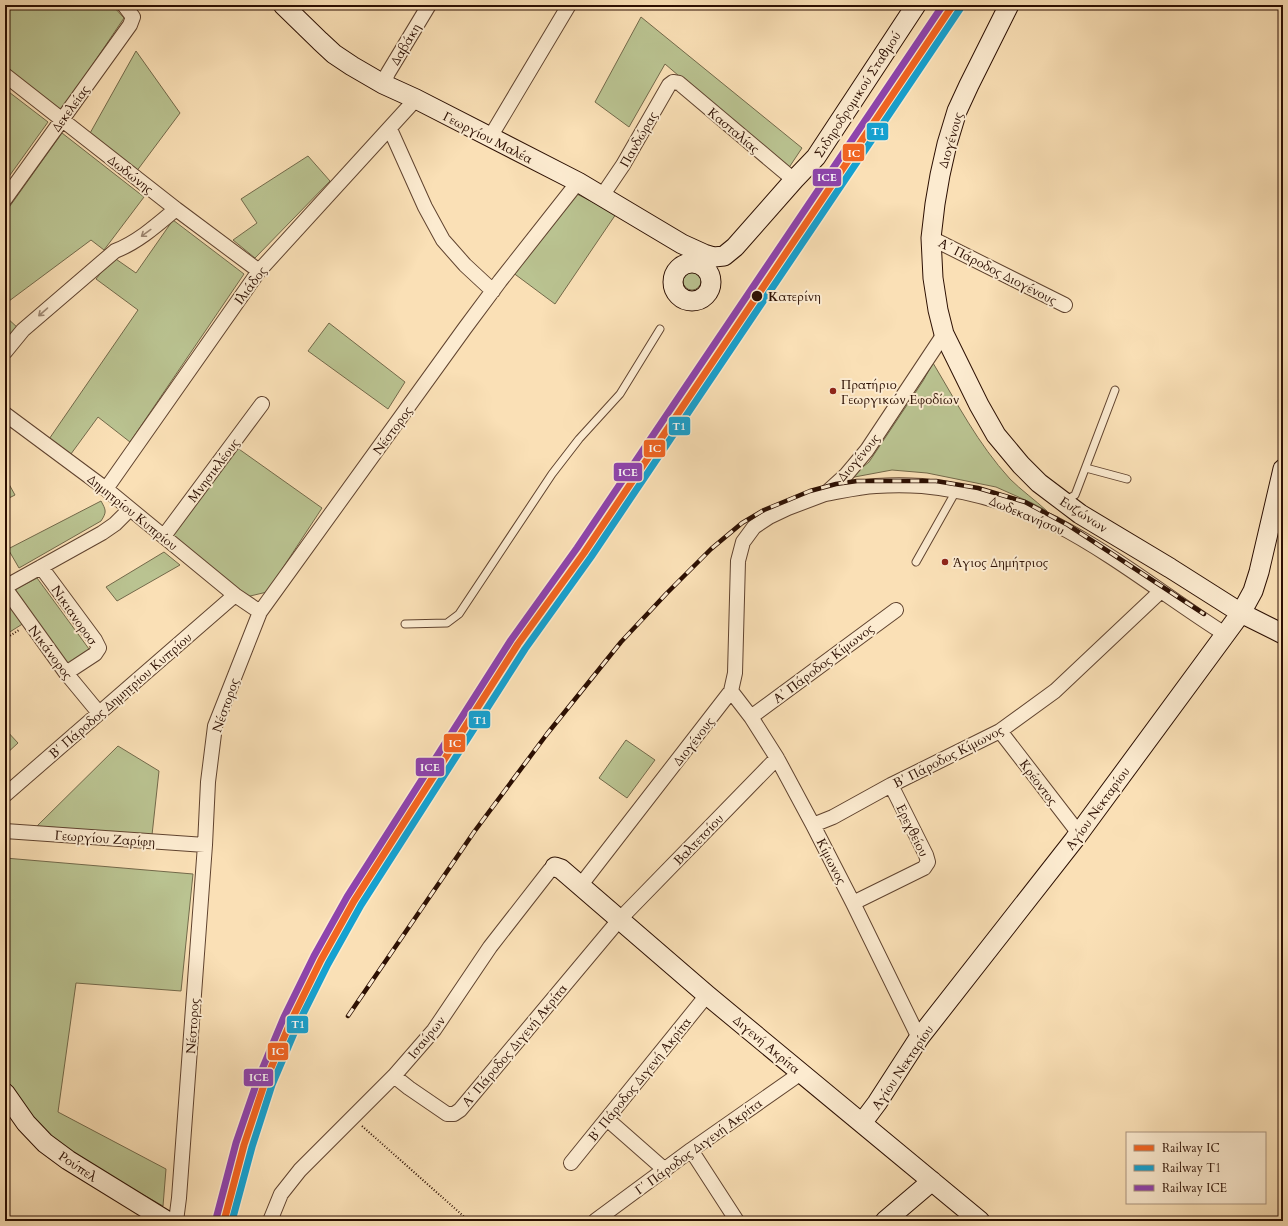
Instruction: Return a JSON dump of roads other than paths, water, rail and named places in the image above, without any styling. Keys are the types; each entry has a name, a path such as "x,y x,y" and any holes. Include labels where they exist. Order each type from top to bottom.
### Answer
{"street":[{"name":"Δεκελείας","path":"5,199 130,25 133,17 124,5"},
{"name":"Γεωργίου Μαλέα","path":"283,5 334,54 352,66 383,84 416,99 578,182 682,244 706,262"},
{"path":"492,139 495,129 569,5"},
{"name":"Σιδηροδρομικού Σταθμού","path":"706,262 714,257 724,256 735,247 794,180 816,158 890,33 901,5"},
{"name":"Σιδηροδρομικού Σταθμού","path":"890,33 916,5"},
{"name":"Διογένους","path":"580,886 731,692 735,672 738,561 743,542 754,527 769,517 825,494 846,475 867,450 944,334 938,310 933,278 931,238 934,204 947,144 957,111 1009,5"},
{"name":"Δαβάκη","path":"383,84 426,6"},
{"name":"Δωδώνης","path":"5,75 176,209 259,271"},
{"name":"Κασταλίας","path":"673,82 679,83 794,180"},
{"name":"Πανδώρας","path":"602,196 623,165 669,85 673,82"},
{"name":"Ιλιάδος","path":"106,489 259,271 416,99"},
{"path":"390,129 425,208 443,240 465,265 493,290"},
{"name":"Νέστορος","path":"176,1221 179,1198 205,845 208,782 215,726 260,612 493,290 578,182"},
{"path":"5,352 22,330 115,251 145,235 176,209"},
{"name":"Α΄ Πάροδος Διογένους","path":"931,238 1065,305"},
{"path":"682,244 684,265"},
{"path":"706,262 711,280 708,292 700,299 687,300 681,297 676,291 674,285 676,272 684,265 706,262"},
{"name":"Ευζώνων","path":"944,334 965,379 996,435 1021,465 1039,483 1062,502 1080,514 1241,613 1283,634"},
{"name":"Μνησικλέους","path":"164,536 262,404"},
{"name":"Δημητρίου Κυπρίου","path":"5,414 106,489 235,595 260,612"},
{"name":"Αγίου Νεκταρίου","path":"861,1122 878,1103 919,1038 1079,832 1241,613 1253,591 1259,572 1283,470"},
{"name":"Δωδεκανήσου","path":"825,494 876,486 921,486 980,496 1011,506 1054,524 1101,551 1225,634"},
{"path":"5,588 102,533 115,524 130,508"},
{"name":"Νικιανοροσ","path":"41,568 95,640 99,648 95,654 66,673"},
{"name":"Νικάνορος","path":"5,588 66,673 99,714"},
{"name":"Β΄ Πάροδος Κίμωνος","path":"814,825 833,817 891,785 1000,731 1054,691 1160,591"},
{"name":"Β΄ Πάροδος Δημητρίου Κυπρίου","path":"5,795 235,595"},
{"name":"Α΄ Πάροδος Κίμωνος","path":"751,717 896,610"},
{"name":"Κίμωνος","path":"731,692 751,717 777,758 814,825 919,1038"},
{"name":"Κρέοντος","path":"1000,731 1079,832"},
{"name":"Βαλτετσίου","path":"619,920 777,758"},
{"name":"Ερεχθείου","path":"853,903 924,868 928,862 926,855 891,785"},
{"name":"Γεωργίου Ζαρίφη","path":"5,831 205,845"},
{"name":"Διγενή Ακρίτα","path":"555,867 561,869 707,995 980,1221"},
{"name":"Ισαύρων","path":"270,1221 281,1194 300,1170 394,1076 434,1030 490,946 550,870 555,867"},
{"name":"Α΄ Πάροδος Διγενή Ακρίτα","path":"394,1076 447,1114 454,1114 460,1110 619,920"},
{"name":"Β΄ Πάροδος Διγενή Ακρίτα","path":"571,1163 707,995"},
{"name":"Γ΄ Πάροδος Διγενή Ακρίτα","path":"595,1221 691,1150 801,1072"},
{"name":"Ρούπελ","path":"5,1093 26,1123 45,1143 68,1160 116,1191 167,1221"},
{"path":"607,1119 665,1170"},
{"path":"691,1150 737,1221"},
{"path":"885,1221 932,1181"}],"lane":[{"path":"405,624 447,623 460,614 552,474 579,439 620,394 660,329"},
{"path":"1062,502 1075,495 1115,390"},
{"path":"1086,468 1127,479"},
{"path":"916,562 956,491"}],"railway":[{"path":"348,1016 474,832 547,734 621,642 711,549 742,523 764,510 810,491 836,484 857,481 936,481 978,488 1025,502 1068,525 1204,614"}],"rail line":[{"name":"ICE","path":"216,1219 236,1143 258,1079 284,1017 314,956 347,897 511,640 577,548 943,5"},
{"name":"IC","path":"224,1221 244,1145 265,1082 291,1021 321,960 354,901 518,644 584,553 953,5"},
{"name":"T1","path":"232,1221 252,1147 272,1085 298,1024 328,964 361,905 525,649 591,557 960,9"}],"place":[{"name":"Κατερίνη","path":"757,296"},
{"name":"Πρατήριο Γεωργικών Εφοδίων","path":"833,391"},
{"name":"Άγιος Δημήτριος","path":"945,562"}]}
